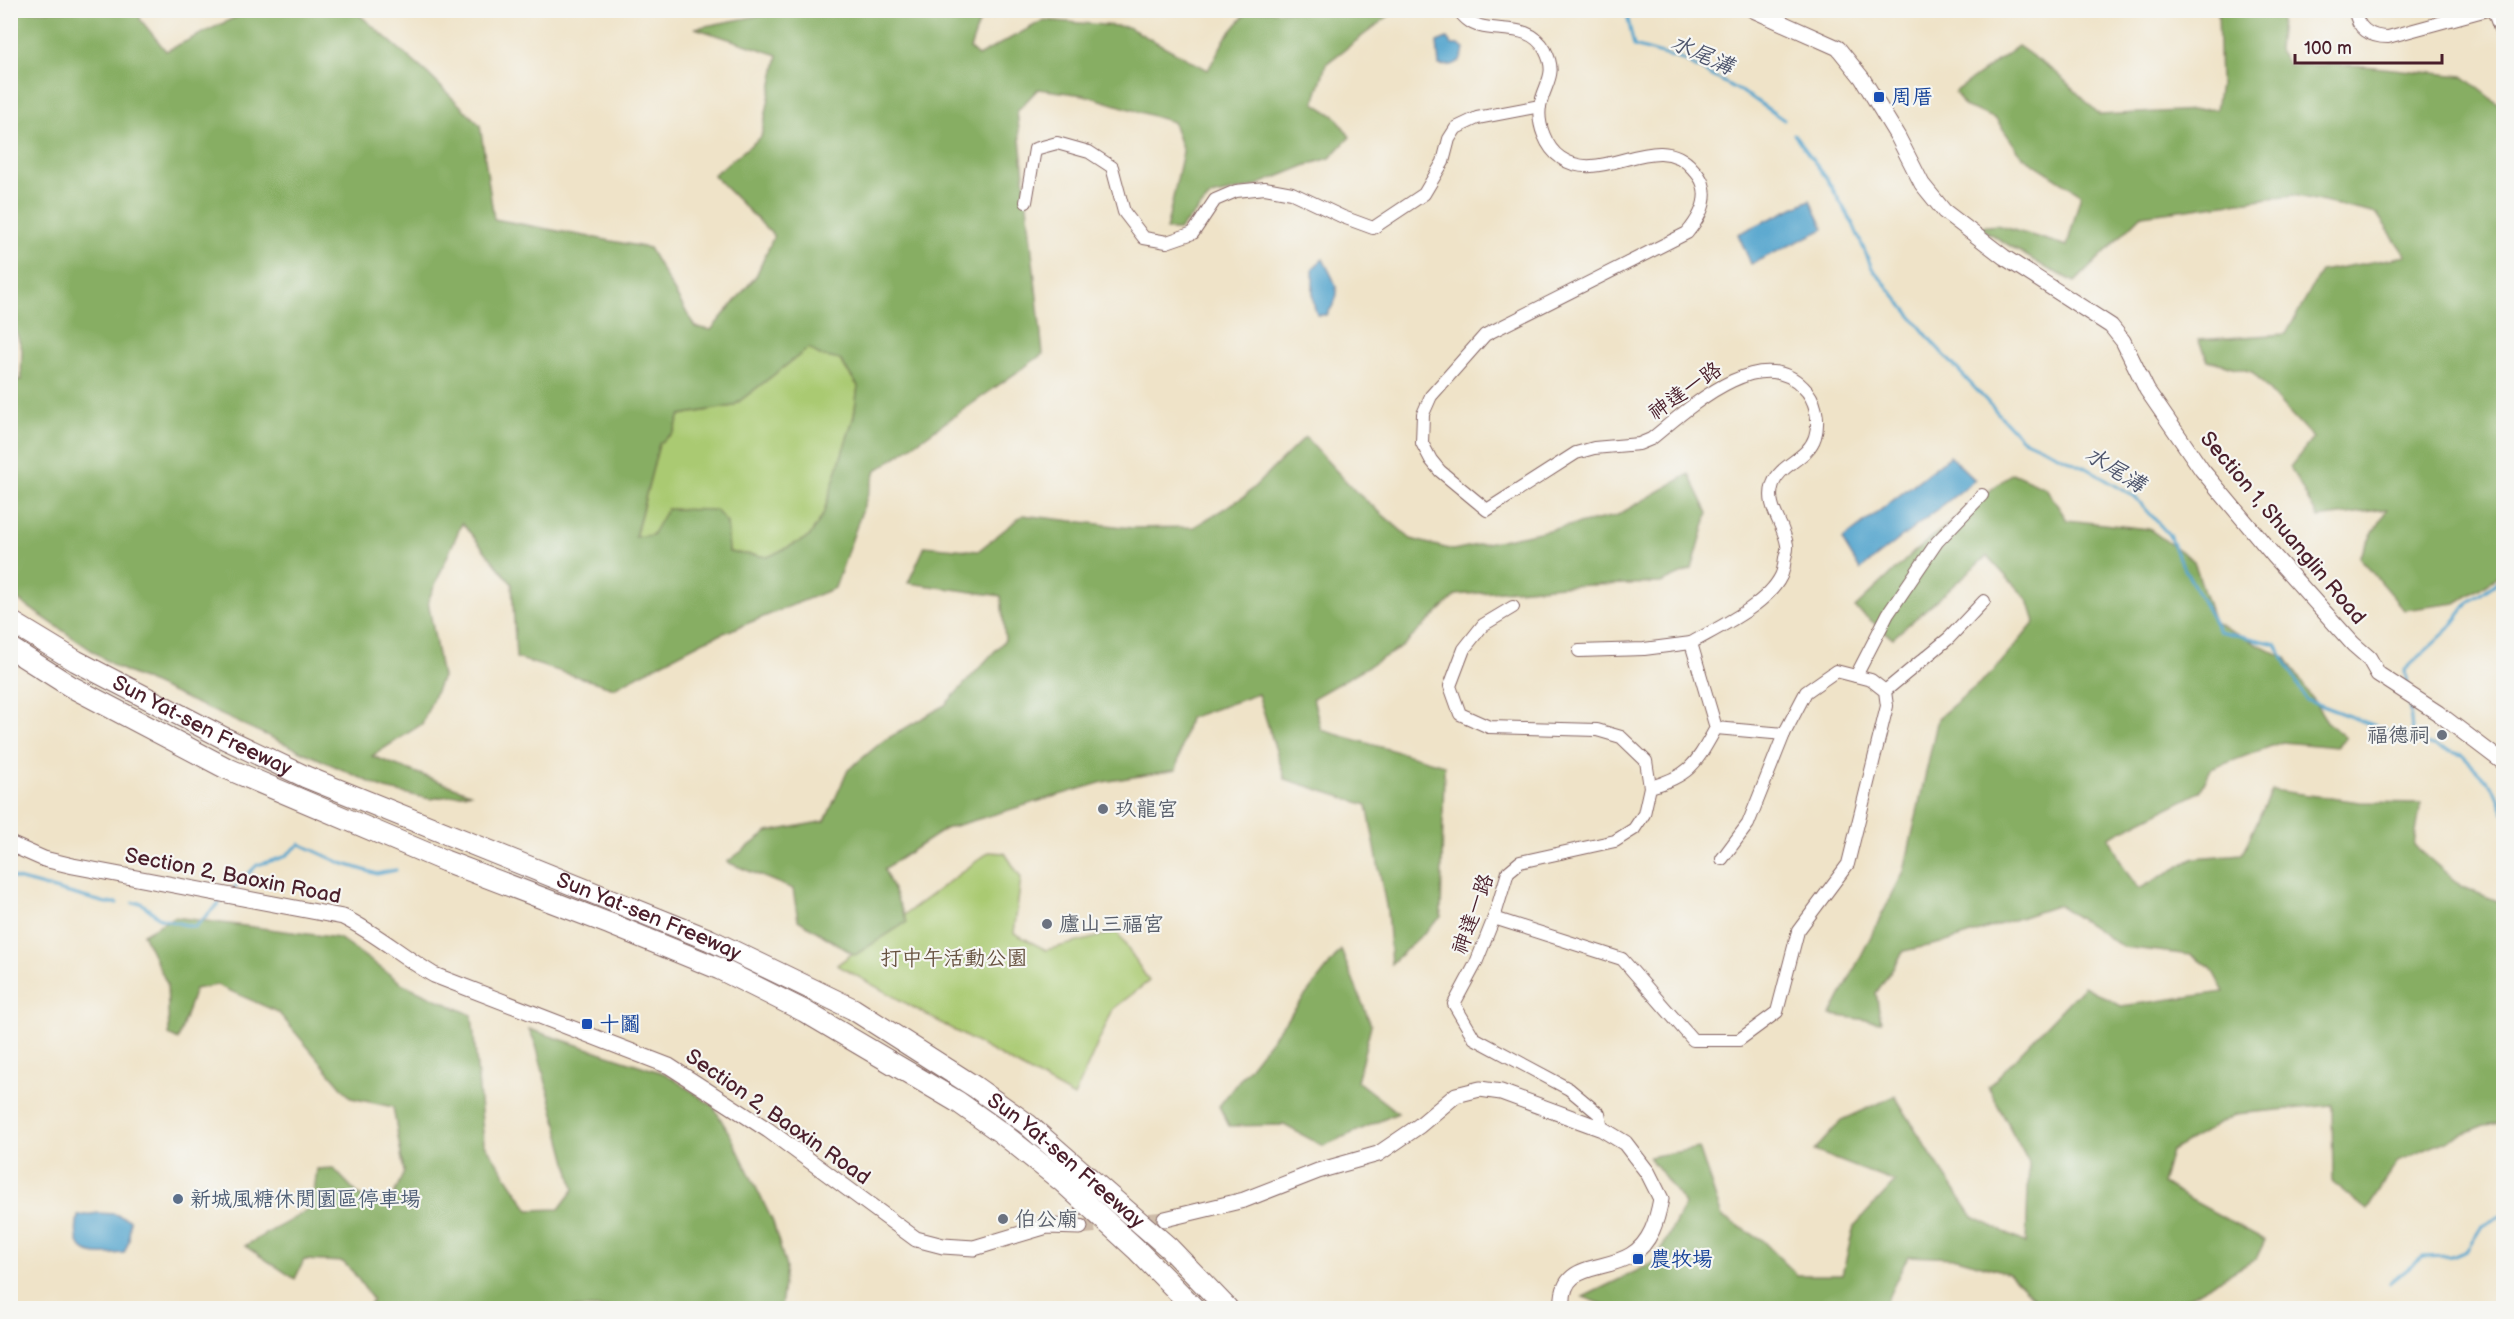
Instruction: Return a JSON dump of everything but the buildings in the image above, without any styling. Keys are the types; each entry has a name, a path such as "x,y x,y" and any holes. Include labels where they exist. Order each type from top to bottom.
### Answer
{"highway":[{"name":"Sun Yat-sen Freeway","path":"10,621 86,666 215,734 306,777 710,940 853,1009 975,1087 1027,1124 1169,1248 1227,1308"},
{"name":"Sun Yat-sen Freeway","path":"10,648 70,686 226,768 445,861 720,969 804,1011 958,1102 1003,1134 1063,1182 1136,1249 1194,1308"}],"street":[{"name":"神達一路","path":"1458,10 1470,22 1480,26 1514,29 1529,34 1544,48 1552,68 1540,106 1540,125 1546,141 1560,158 1577,166 1590,167 1653,152 1669,153 1686,160 1703,184 1702,209 1697,222 1687,233 1485,335 1431,396 1422,414 1422,442 1431,460 1440,471 1487,510 1576,453 1594,448 1639,444 1651,439 1731,379 1758,372 1795,378 1809,393 1816,412 1815,439 1803,457 1784,470 1773,483 1771,505 1787,545 1782,574 1771,592 1734,619 1691,643"},
{"name":"Section 1, Shuanglin Road","path":"1753,10 1838,48 1862,78 1898,137 1922,184 1944,211 2004,257 2111,326 2123,341 2147,390 2202,470 2274,556 2353,644 2369,658 2378,674 2438,713 2504,763"},
{"path":"2355,10 2356,20 2365,32 2380,37 2388,37 2487,10"},
{"path":"2493,10 2504,40"},
{"path":"1026,202 1035,149 1057,142 1089,152 1112,167 1124,212 1144,238 1167,242 1193,233 1215,200 1236,191 1265,188 1292,192 1343,217 1374,228 1424,194 1443,162 1449,139 1455,128 1477,118 1540,106"},
{"path":"1856,676 1888,614 1937,542 1982,495"},
{"path":"1885,691 1948,638 1984,601"},
{"path":"1513,607 1483,625 1464,649 1450,686 1460,714 1489,727 1598,730 1621,737 1646,761 1650,787 1682,776 1696,763 1716,728 1691,643 1644,649 1579,651"},
{"path":"1494,918 1622,959 1694,1040 1739,1040 1777,1012 1798,931 1848,864 1887,706 1885,691 1871,680 1836,671 1806,692 1784,734 1748,825 1722,859"},
{"path":"1716,728 1784,734"},
{"name":"神達一路","path":"1602,1129 1599,1114 1569,1089 1474,1038 1454,1004 1476,963 1494,918 1508,872 1520,862 1616,841 1634,830 1644,814 1650,787"},
{"name":"Section 2, Baoxin Road","path":"10,844 44,859 73,866 343,917 371,931 405,958 434,975 669,1066 768,1130 916,1239 943,1246 974,1248 1047,1226 1080,1227"},
{"path":"1165,1219 1244,1200 1318,1171 1378,1154 1419,1126 1456,1095 1480,1089 1501,1092 1602,1129 1625,1143 1648,1173 1661,1199 1653,1230 1634,1254 1616,1263 1580,1272 1568,1280 1562,1298 1563,1308"}],"green space":[{"path":"2282,10 2278,50 2289,65 2354,65 2462,76 2503,108 2503,574 2456,603 2404,610 2359,557 2387,509 2318,518 2290,467 2313,438 2252,372 2208,360 2198,340 2286,334 2321,271 2406,256 2377,214 2293,195 2142,215 2075,282 2048,269 1979,227 1997,225 2067,246 2081,194 2022,156 1996,119 1964,106 1955,92 2018,46 2058,74 2100,115 2216,109 2220,84 2218,11"},
{"path":"11,11 140,11 140,19 166,51 248,11 355,11 427,73 480,125 494,219 649,248 695,327 711,330 756,276 774,236 713,175 761,137 778,55 695,28 775,11 995,11 981,17 970,49 978,56 1044,20 1128,27 1208,70 1226,37 1248,11 1395,11 1326,64 1314,103 1336,117 1350,137 1330,158 1252,187 1211,196 1179,230 1166,230 1183,152 1173,122 1084,95 1038,89 1017,111 1043,354 876,471 835,588 704,641 614,688 516,658 512,584 462,523 428,601 442,677 422,724 372,756 470,793 430,799 385,789 116,667 11,595 10,378 21,380 22,349 11,318","holes":["809,348 821,356 840,360 858,386 854,416 823,515 809,537 768,557 729,552 727,523 716,510 667,509 652,535 635,537 659,444 674,432 680,415 733,406"]},
{"path":"809,348 821,356 839,359 858,386 854,416 823,515 809,537 768,557 729,552 727,523 635,538 659,444 674,432 680,415 733,406"},
{"path":"1305,437 1355,491 1411,539 1453,550 1616,516 1689,474 1708,513 1692,569 1661,583 1562,586 1456,595 1402,647 1313,698 1321,730 1444,765 1441,917 1391,964 1387,911 1367,805 1285,779 1258,694 1189,718 1176,770 1103,782 945,829 884,869 907,922 855,955 798,920 793,889 727,862 768,832 825,821 848,770 883,741 945,705 1005,640 1001,596 908,583 925,546 978,551 1023,515 1132,528 1194,527 1245,496"},
{"path":"2012,473 2046,488 2067,520 2149,529 2194,561 2214,622 2286,658 2328,723 2346,738 2337,747 2282,742 2211,769 2200,792 2109,837 2125,870 2139,889 2194,858 2242,854 2272,790 2360,802 2421,803 2414,845 2462,887 2503,903 2503,1123 2484,1125 2398,1161 2367,1210 2333,1183 2332,1105 2236,1114 2171,1151 2162,1184 2265,1240 2256,1259 2170,1308 2044,1308 2009,1273 1957,1258 1908,1256 1883,1308 1613,1308 1583,1297 1655,1262 1685,1204 1649,1157 1699,1148 1722,1217 1761,1239 1797,1275 1842,1275 1854,1226 1895,1182 1814,1151 1842,1120 1895,1096 1973,1217 2026,1243 2029,1163 1988,1087 2084,986 2121,1006 2224,992 2211,968 2191,955 2123,947 2059,905 1946,942 1904,951 1876,993 1881,1022 1831,1015 1904,871 1938,718 1994,671 2035,622 2028,600 1987,556 1893,638 1855,608 1915,551"},
{"name":"打中午活動公園","path":"989,852 1005,853 1021,878 1014,933 1046,950 1117,932 1149,981 1113,1009 1074,1097 837,965"},
{"path":"174,917 339,938 403,984 472,1015 484,1143 529,1210 559,1209 574,1189 536,1045 529,1029 666,1074 713,1106 732,1138 773,1222 786,1267 781,1308 368,1308 373,1300 343,1262 304,1260 295,1279 245,1246 312,1207 317,1169 333,1168 360,1196 388,1207 404,1172 393,1107 351,1098 278,1012 217,985 195,989 178,1040 169,1035 167,984 143,934"},
{"path":"1341,950 1371,1025 1357,1081 1398,1113 1323,1146 1284,1125 1229,1126 1219,1106"}],"water":[{"path":"1447,38 1452,45 1458,45 1464,49 1463,54 1456,63 1439,65 1437,42"},
{"path":"1810,200 1824,229 1751,264 1738,234"},
{"path":"1323,259 1337,294 1336,300 1326,315 1317,315 1313,297 1313,268"},
{"path":"1950,456 1975,480 1860,570 1842,540"},
{"path":"98,1213 115,1214 130,1220 129,1241 124,1253 93,1253 81,1247 77,1240 78,1216"}],"waterway":[{"name":"水尾溝","path":"1626,10 1634,46 1683,60 1751,97 1784,120"},
{"name":"水尾溝","path":"1794,134 1827,179 1853,224 1872,268 1934,344 2021,438 2084,467 2135,497 2169,535 2176,553 2219,631 2276,644 2306,700 2413,740 2462,755 2493,787 2504,813"},
{"path":"2407,685 2405,670 2449,629 2469,602 2504,578"},
{"path":"2409,701 2413,739"},
{"path":"234,888 257,865 284,857 300,844 341,863 377,874 396,870"},
{"path":"10,877 106,903 117,903"},
{"path":"133,903 141,903 161,919 195,927 220,902"},
{"path":"2390,1283 2423,1257 2451,1256 2467,1250 2482,1226 2504,1214"}],"tunnel":[{"path":"1080,1227 1165,1219"}],"place":[{"name":"周厝","path":"1879,97"},
{"name":"福德祠","path":"2442,735"},
{"name":"玖龍宮","path":"1103,809"},
{"name":"廬山三福宫","path":"1047,924"},
{"name":"十鬮","path":"587,1024"},
{"name":"新城風糖休閒園區停車場","path":"178,1199"},
{"name":"伯公廟","path":"1003,1219"},
{"name":"農牧場","path":"1638,1259"}]}
